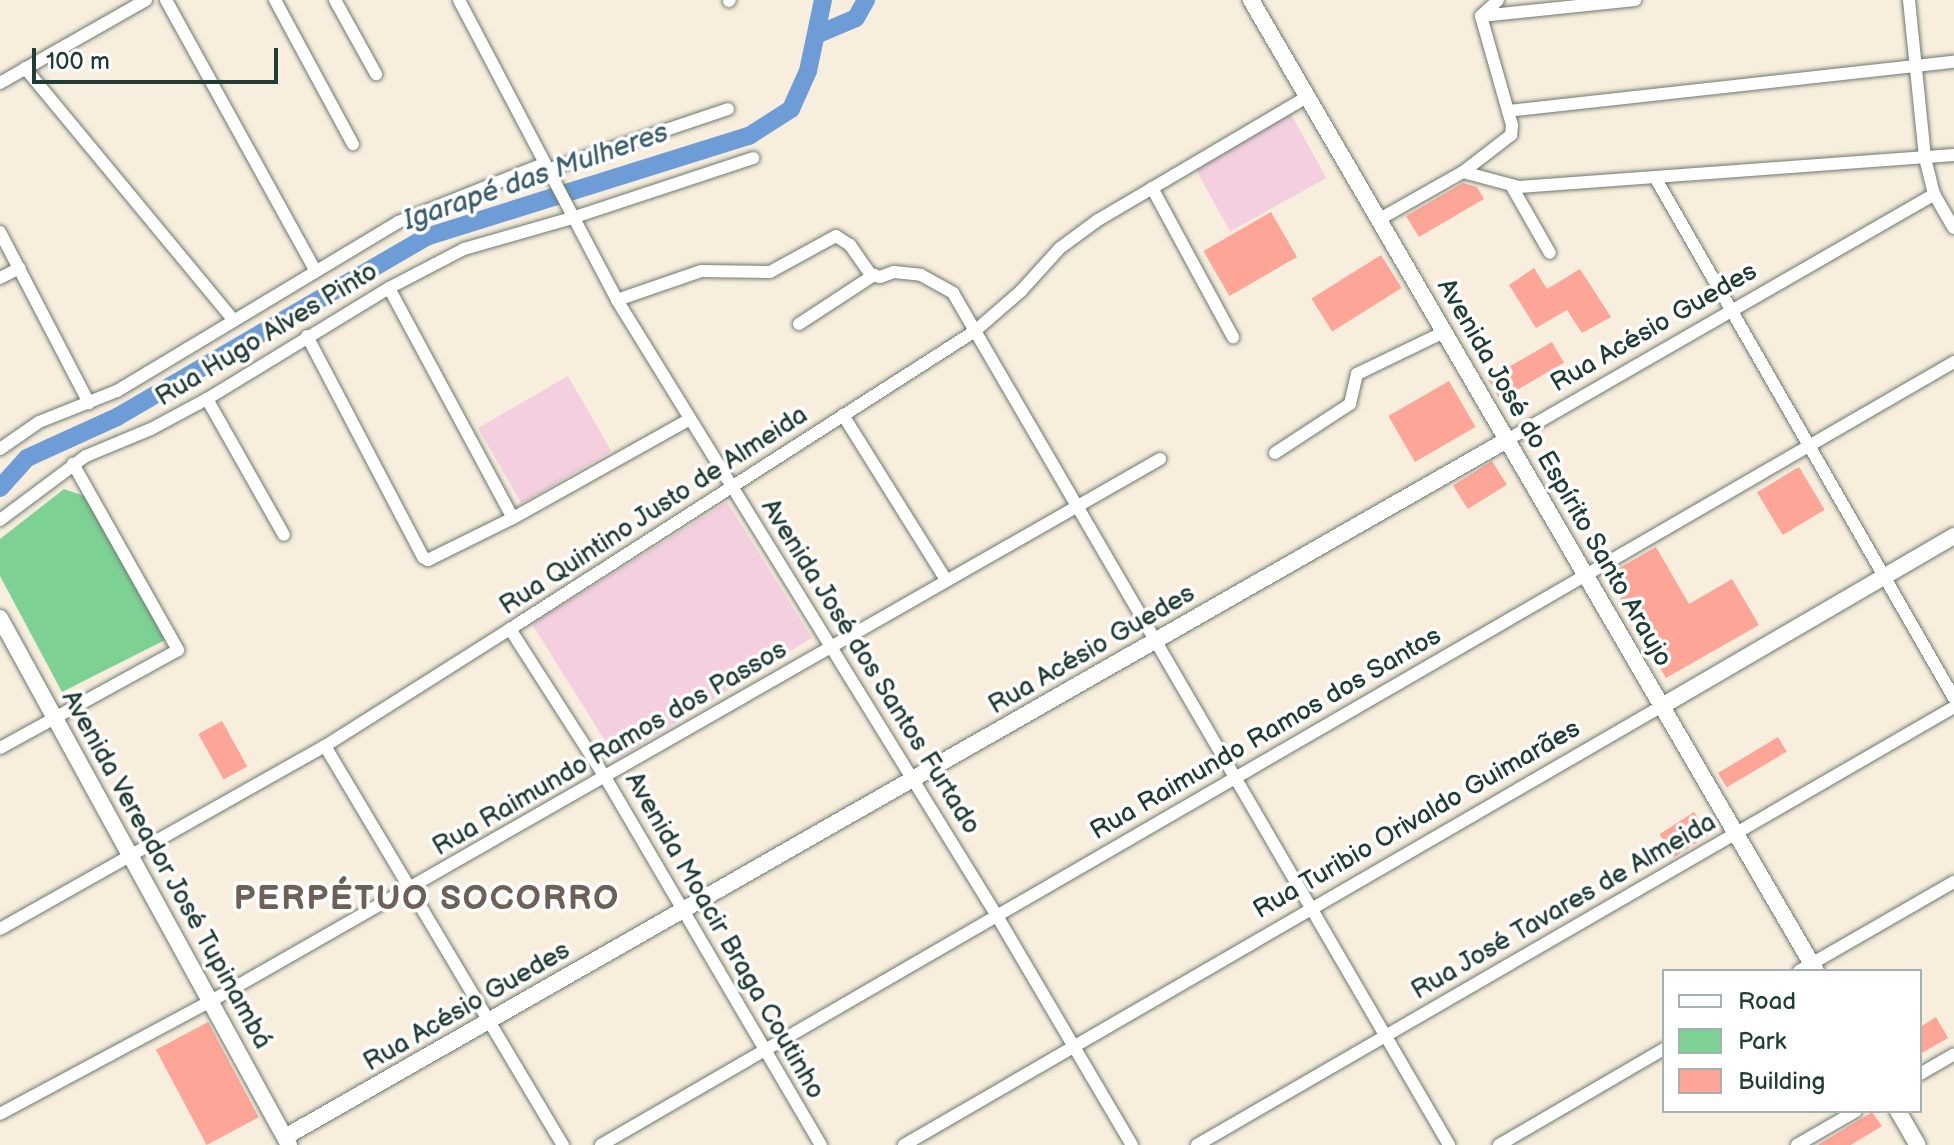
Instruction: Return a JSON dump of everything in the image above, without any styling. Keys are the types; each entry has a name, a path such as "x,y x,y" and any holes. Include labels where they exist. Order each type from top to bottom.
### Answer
{"street":[{"path":"0,83 146,0"},
{"path":"166,0 315,270"},
{"path":"275,0 353,144"},
{"path":"335,0 376,74"},
{"name":"Avenida José dos Santos Furtado","path":"459,0 617,300 688,420 733,487 997,916 1132,1145"},
{"name":"Avenida José do Espírito Santo Araujo","path":"1251,0 1736,833 1809,969"},
{"path":"1481,16 1498,0"},
{"path":"1481,16 1635,0"},
{"path":"1909,0 1925,158 1934,194 1954,228"},
{"path":"1378,220 1463,172 1507,141 1512,125 1481,16"},
{"path":"1508,111 1954,62"},
{"path":"25,68 234,321"},
{"name":"Rua Quintino Justo de Almeida","path":"0,929 325,746 510,629 975,331 1021,291 1060,248 1152,188 1307,97"},
{"name":"Rua Hugo Alves Pinto","path":"0,449 39,422 117,391 398,222 728,109"},
{"path":"1463,172 1511,185 1656,179 1954,155"},
{"name":"Rua Hugo Alves Pinto","path":"0,520 73,464 151,429 207,399 389,288 464,249 570,212 753,158"},
{"path":"1656,179 1954,698"},
{"path":"1511,185 1550,253"},
{"path":"1152,188 1233,337"},
{"name":"Rua Acésio Guedes","path":"282,1142 1934,194"},
{"path":"0,232 89,403"},
{"path":"617,300 701,271 770,272 836,236 850,245 874,275"},
{"path":"0,278 20,268"},
{"path":"799,324 874,275 894,272 921,275 953,293 1449,1145"},
{"path":"389,288 513,518"},
{"path":"1275,453 1350,404 1357,374 1444,332"},
{"path":"307,336 423,557 428,560 513,518 688,420"},
{"name":"Rua Raimundo Ramos dos Santos","path":"601,1145 1954,362"},
{"path":"207,399 284,535"},
{"path":"843,415 946,580"},
{"name":"Rua Raimundo Ramos dos Passos","path":"0,1114 211,1001 1160,459"},
{"path":"0,748 178,650 73,464"},
{"name":"Rua Turibio Orivaldo Guimarães","path":"904,1145 1954,536"},
{"name":"Avenida Vereador José Tupinambá","path":"0,618 211,1001 282,1142"},
{"name":"Avenida Moacir Braga Coutinho","path":"510,629 605,777 821,1145"},
{"name":"Rua José Tavares de Almeida","path":"1197,1145 1954,707"},
{"path":"325,746 412,887 563,1145"},
{"path":"1809,969 1954,882"},
{"path":"1499,1145 1662,1050"},
{"path":"1922,1073 1954,1054"},
{"path":"1797,1145 1853,1113"},
{"path":"1899,1113 1918,1145"}],"shaded area":[{"path":"1288,109 1326,178 1230,231 1192,162"},
{"path":"568,376 612,451 521,503 478,428"},
{"path":"727,502 812,638 617,760 532,624"}],"green space":[{"path":"64,489 87,497 167,639 62,692 0,576 0,539"}],"building":[{"path":"1463,183 1477,187 1484,199 1419,237 1406,216"},
{"path":"1271,212 1297,257 1229,296 1203,251"},
{"path":"1381,255 1402,288 1332,332 1311,298"},
{"path":"1534,268 1547,289 1580,269 1611,317 1582,333 1567,310 1536,328 1509,285"},
{"path":"1552,342 1564,363 1500,400 1488,379"},
{"path":"1449,381 1476,427 1415,462 1388,416"},
{"path":"1492,461 1507,485 1468,509 1453,485"},
{"path":"1799,467 1825,510 1783,535 1757,492"},
{"path":"1656,547 1689,604 1732,579 1759,625 1666,678 1607,575"},
{"path":"222,721 247,766 224,780 198,734"},
{"path":"1778,737 1787,752 1727,788 1718,773"},
{"path":"1694,812 1709,835 1674,857 1660,834"},
{"path":"1936,1017 1948,1038 1922,1053 1922,1026"},
{"path":"208,1022 259,1117 207,1145 156,1050"},
{"path":"1870,1113 1882,1126 1851,1145 1818,1145"}],"waterway":[{"name":"Igarapé das Mulheres","path":"0,488 27,458 117,417 426,237 749,136 791,109 808,71 823,0"},
{"path":"816,35 856,18 866,0"}],"district":[{"name":"PERPÉTUO SOCORRO","path":"427,899"}]}
